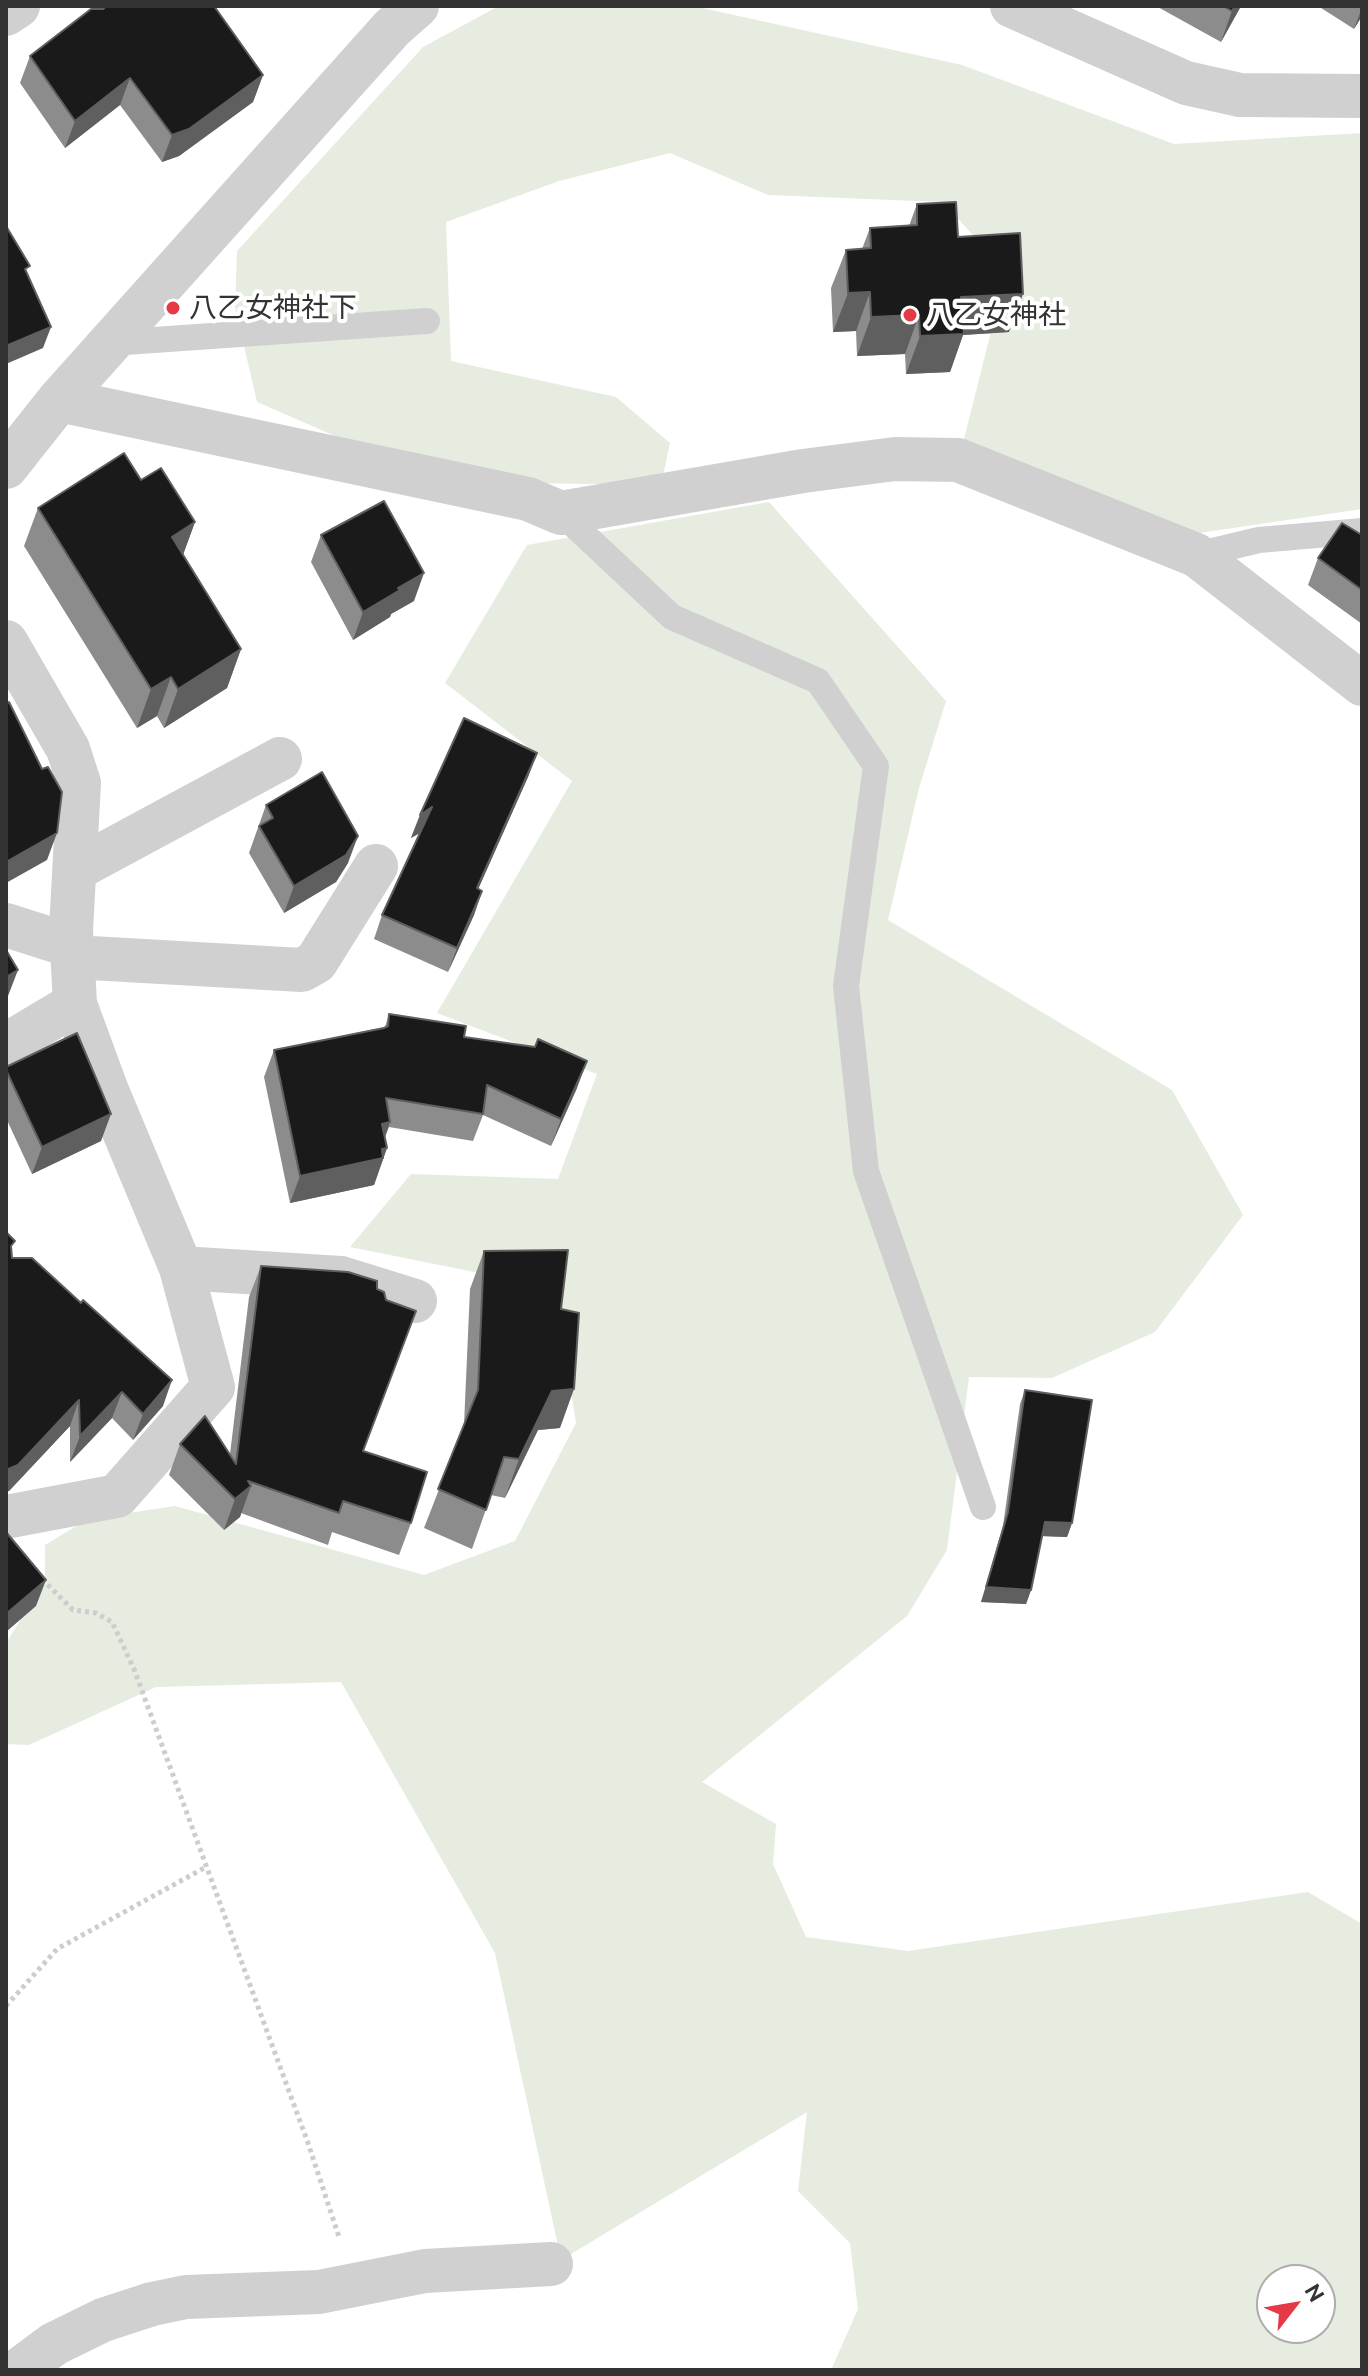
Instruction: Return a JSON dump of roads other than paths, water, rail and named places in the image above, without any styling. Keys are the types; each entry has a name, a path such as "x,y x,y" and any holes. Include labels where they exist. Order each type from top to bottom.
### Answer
{"street":[{"path":"6,14 18,6"},
{"path":"6,467 59,400 392,28 417,6"},
{"path":"1012,6 1186,83 1240,95 1362,96"},
{"path":"59,400 528,499 561,513 803,471 895,459 958,460 1196,555 1362,684"},
{"path":"6,642 68,749 79,783 71,930 75,1004 107,1091 181,1268 213,1387 117,1496 6,1517"},
{"path":"76,869 280,759"},
{"path":"6,925 72,952 302,970 316,962 376,866"},
{"path":"6,1045 75,1004"},
{"path":"181,1268 341,1278 415,1301"},
{"path":"19,2370 54,2344 91,2326 152,2304 186,2297 319,2292 425,2271 551,2264"}],"lane":[{"path":"111,343 427,321"},
{"path":"561,513 672,617 818,681 876,766 846,986 866,1171 983,1507"},
{"path":"1196,555 1259,540 1362,531"}],"place":[{"name":"八乙女神社下","path":"173,308"},
{"name":"八乙女神社","path":"910,315"}]}
